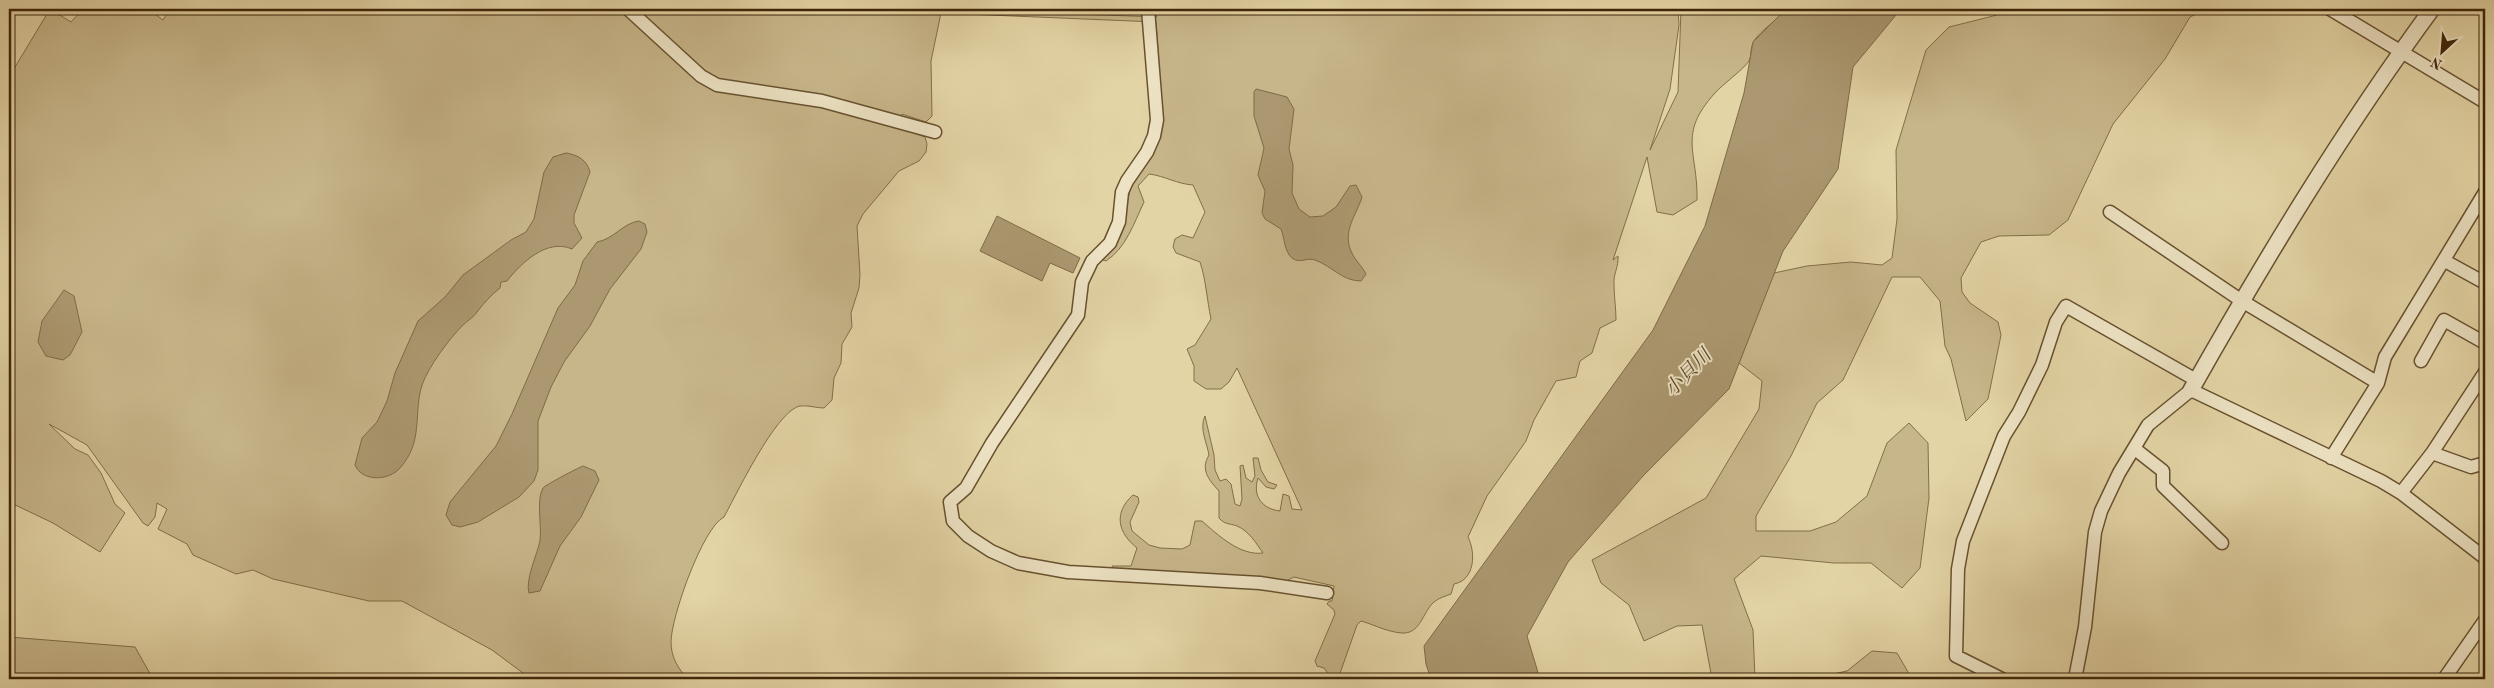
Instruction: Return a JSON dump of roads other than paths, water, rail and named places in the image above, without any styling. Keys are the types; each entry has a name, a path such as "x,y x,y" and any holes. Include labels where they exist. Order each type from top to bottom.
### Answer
{"street":[{"path":"628,9 707,81 717,85 822,101 935,132"},
{"path":"1148,9 1158,120 1154,136 1147,152 1127,181 1122,192 1119,222 1110,242 1092,261 1082,282 1078,315 992,442 966,488 950,502 953,520 968,536 991,552 1018,563 1068,572 1260,583 1327,593"},
{"path":"2330,9 2485,102"},
{"path":"2076,679 2085,627 2097,525 2101,511 2119,473 2148,425 2193,385 2242,301 2363,106 2432,9"},
{"path":"2331,458 2378,383 2385,357 2445,261 2485,192"},
{"path":"2110,212 2242,301 2378,383"},
{"path":"2445,261 2485,283"},
{"path":"2002,679 1956,656 1958,569 1964,541 1985,481 2004,436 2019,412 2042,366 2056,322 2066,306 2193,385 2331,458 2402,493 2485,558"},
{"path":"2421,361 2444,320 2485,343"},
{"path":"2402,493 2432,453 2485,372"},
{"path":"2134,449 2162,471 2163,486 2222,543"},
{"path":"2432,453 2471,467 2485,463"},
{"path":"2444,679 2485,620"}],"water":[{"name":"小貝川","path":"1786,9 1901,9 1853,67 1838,169 1783,251 1729,389 1643,476 1568,562 1527,636 1540,679 1431,679 1426,664 1424,646 1653,330 1705,226 1744,93 1753,42"},
{"path":"1256,89 1287,97 1294,109 1289,149 1293,165 1292,193 1299,209 1310,217 1323,216 1336,207 1350,186 1356,185 1362,197 1351,223 1348,237 1352,254 1366,274 1361,281 1348,279 1315,260 1295,260 1289,255 1281,229 1265,219 1262,213 1265,191 1258,175 1264,148 1254,116 1254,92"},
{"path":"566,153 581,159 587,164 590,172 574,215 574,223 582,238 572,249 563,246 553,247 535,254 527,260 507,281 501,282 500,288 465,323 440,353 422,385 419,396 415,438 407,458 400,468 389,475 376,478 369,477 358,471 355,465 362,438 377,422 387,401 395,373 418,321 445,297 463,275 511,240 526,232 534,219 544,172 553,157"},
{"path":"997,216 1080,258 1073,273 1050,263 1042,281 980,251"},
{"path":"639,221 645,224 647,232 641,249 610,289 590,326 564,362 551,387 538,421 538,470 534,481 519,497 478,522 460,527 452,525 446,515 450,502 496,446 558,308 575,285 583,261 597,242 608,238 633,222"},
{"path":"64,290 74,296 82,332 70,355 63,360 46,356 38,342 42,321"},
{"path":"583,466 595,471 599,480 581,517 560,546 540,591 529,593 530,575 540,541 540,499 543,488"}]}
